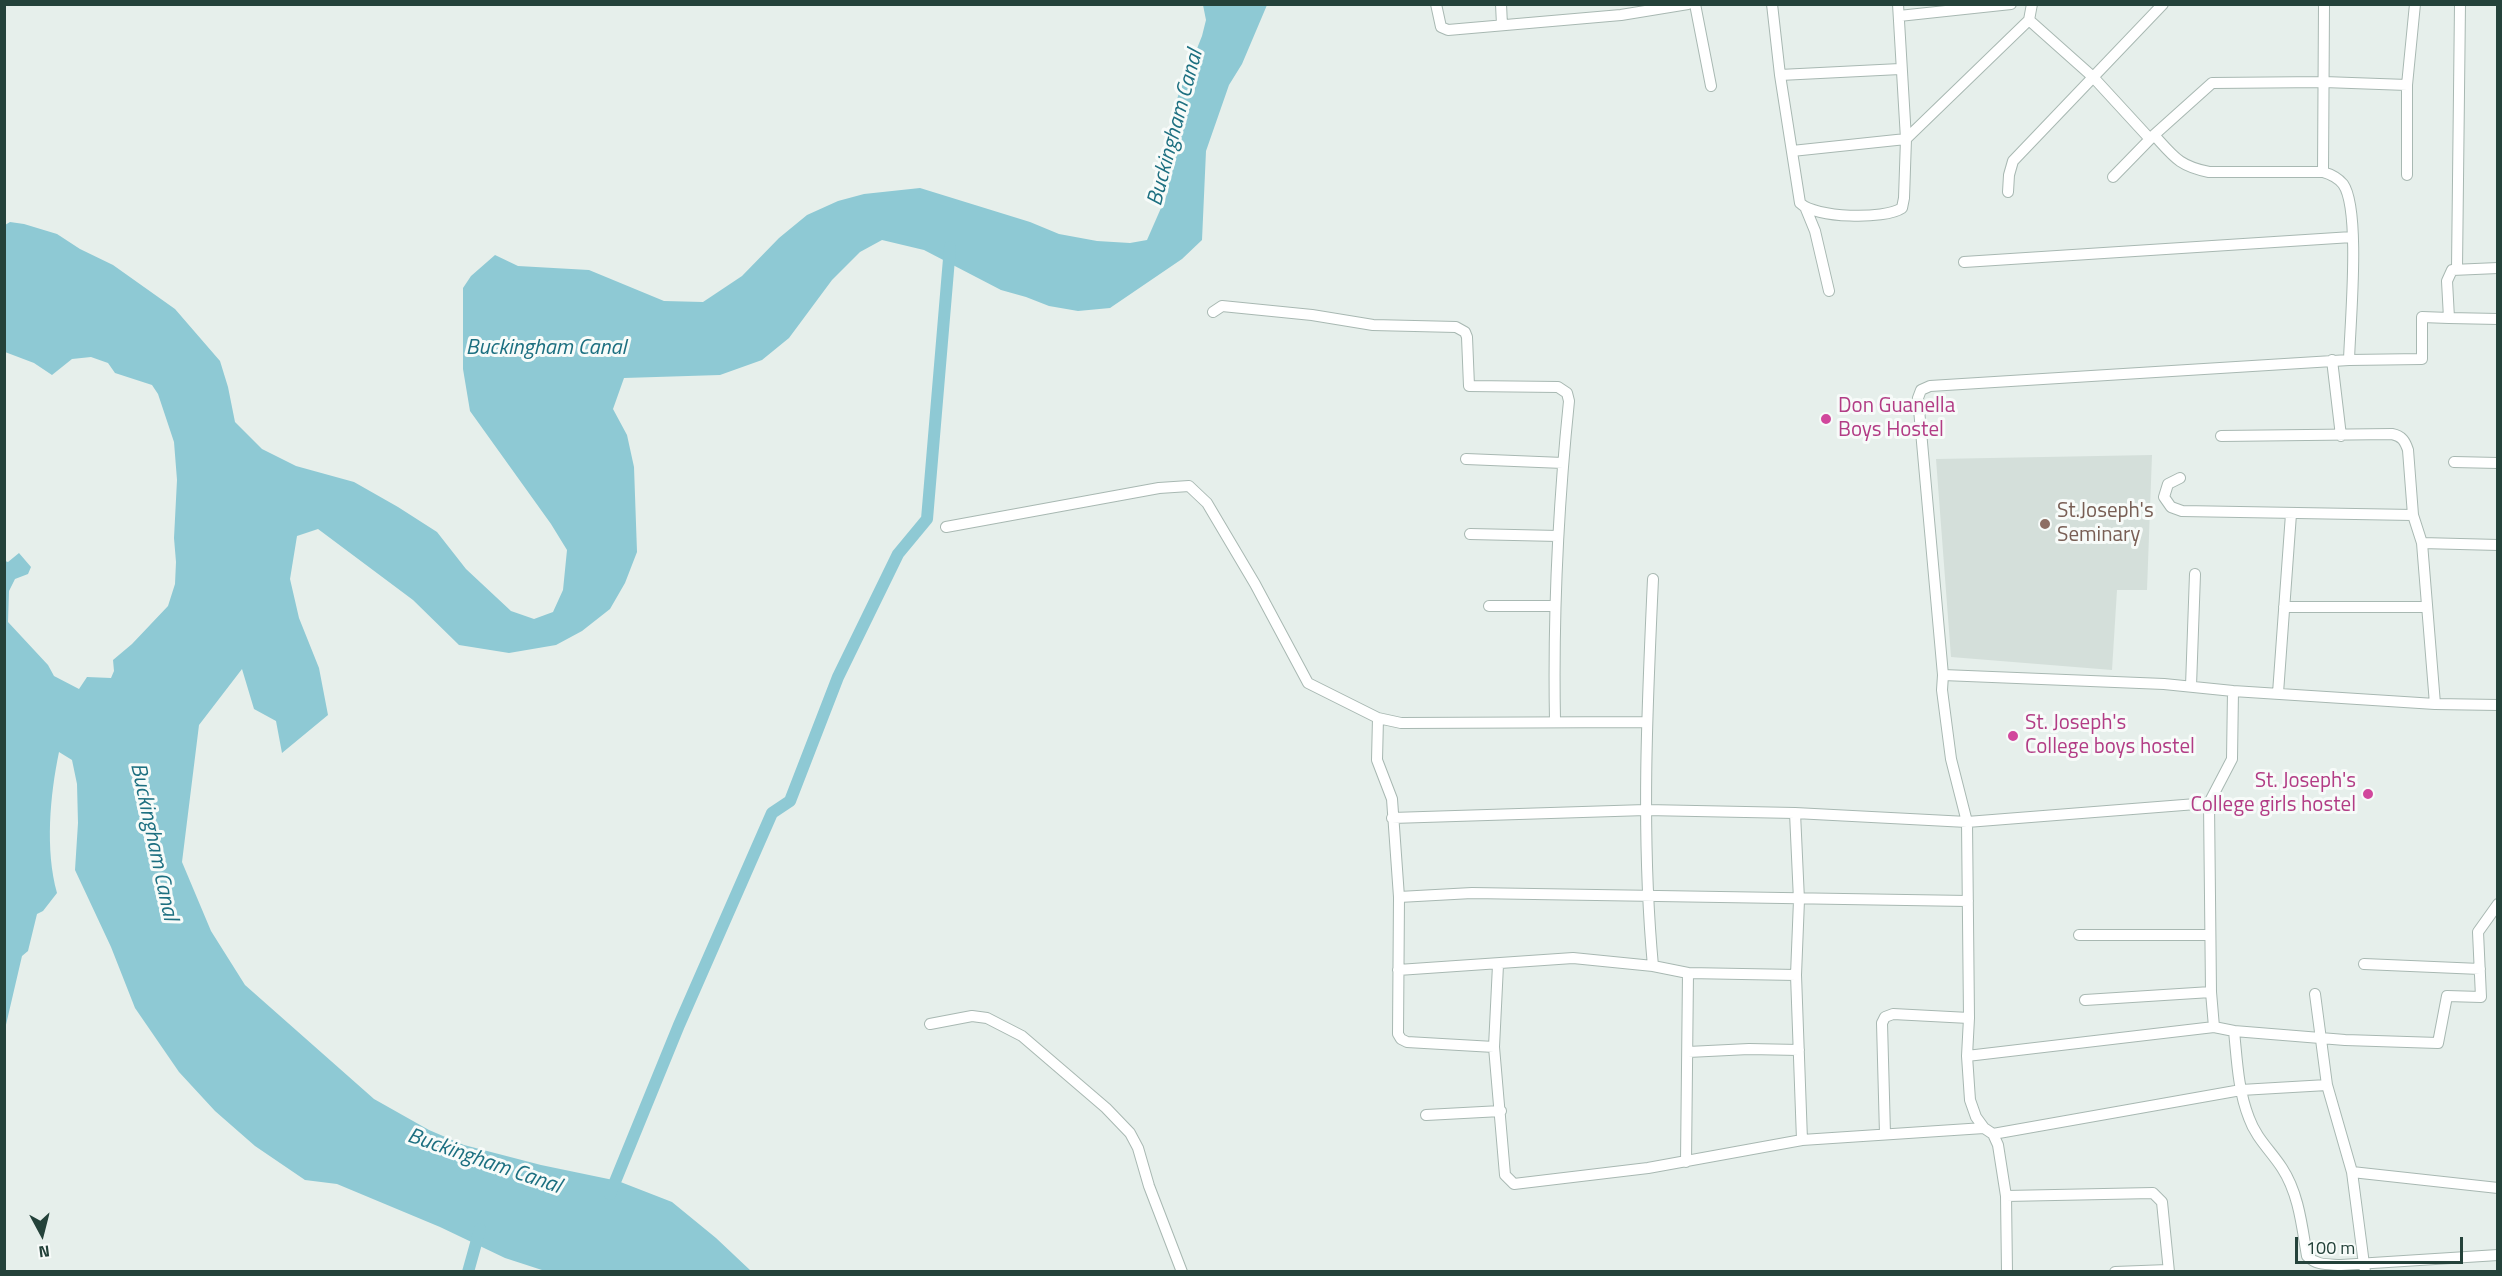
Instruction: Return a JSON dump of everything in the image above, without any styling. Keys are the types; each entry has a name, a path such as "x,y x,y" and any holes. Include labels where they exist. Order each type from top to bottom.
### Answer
{"street":[{"path":"1436,4 1441,27 1448,30 1688,4"},
{"path":"1501,4 1502,25"},
{"path":"1695,4 1711,86"},
{"path":"1772,4 1780,75 1800,203 1806,209 1815,231 1829,291"},
{"path":"1806,209 1853,216 1894,213 1902,208 1906,140 1898,10 2011,4"},
{"path":"1792,151 1906,140 2029,20 2032,4"},
{"path":"2008,192 2008,175 2013,161 2163,4"},
{"path":"2323,172 2324,4"},
{"path":"2407,175 2407,85 2415,4"},
{"path":"2457,268 2460,4"},
{"path":"2029,20 2093,77 2179,163 2209,172 2323,172 2334,176 2342,184 2349,198 2352,237 2349,360"},
{"path":"1780,75 1900,69"},
{"path":"2113,177 2152,137 2212,82 2407,85"},
{"path":"1964,262 2352,237"},
{"path":"2449,318 2447,281 2452,270 2498,268"},
{"path":"1212,312 1222,306 1312,315 1373,325 1461,329 1467,337 1469,386 1558,387 1567,393 1569,401 1555,606 1555,721"},
{"path":"2007,1272 2006,1196 2001,1158 1989,1131 1972,1110 1966,1056 1969,1018 1967,822 1951,759 1942,690 1943,675 1918,398 1921,390 1930,386 1942,385 2332,360 2422,358 2422,317 2498,319"},
{"path":"2332,360 2341,436"},
{"path":"2221,436 2392,434 2399,435 2406,442 2413,515 2422,543 2435,704"},
{"path":"1466,459 1563,463"},
{"path":"2454,462 2498,464"},
{"path":"2180,478 2168,484 2164,497 2171,507 2182,511 2413,515"},
{"path":"946,527 1160,488 1189,486 1207,503 1255,584 1308,683 1378,718 1401,723 1646,722"},
{"path":"2278,693 2291,514"},
{"path":"1470,534 1558,536"},
{"path":"2422,543 2498,545"},
{"path":"2191,686 2195,574"},
{"path":"1653,579 1646,722 1646,895 1653,966"},
{"path":"1489,606 1555,606"},
{"path":"2284,607 2426,607"},
{"path":"1943,675 2191,686 2233,691 2435,704 2498,705"},
{"path":"2214,1027 2211,992 2209,803 2232,759 2233,691"},
{"path":"1378,718 1377,760 1392,799 1399,897 1398,1034 1407,1042 1494,1047"},
{"path":"1392,818 1646,810 1795,813 1967,822 2209,803"},
{"path":"1795,813 1798,900 1796,975 1802,1140"},
{"path":"1399,897 1472,892 1798,900 1968,901"},
{"path":"1966,1056 2214,1027 2320,1039 2438,1043 2447,996 2481,997 2478,932 2498,904"},
{"path":"2079,935 2210,934"},
{"path":"1398,970 1573,958 1653,966 1688,973 1796,975"},
{"path":"2364,964 2480,969"},
{"path":"1497,965 1494,1047 1505,1175 1514,1184 1686,1162 1802,1140 1885,1134 1989,1131 2241,1090 2327,1085"},
{"path":"1686,1162 1688,973"},
{"path":"2085,1000 2211,992"},
{"path":"2315,994 2327,1085 2352,1172 2365,1267"},
{"path":"1885,1134 1882,1023 1885,1017 1893,1014 1969,1018"},
{"path":"930,1024 972,1016 987,1018 1022,1036 1106,1108 1130,1133 1138,1149 1149,1186 1182,1272"},
{"path":"2234,1031 2241,1090 2253,1127 2263,1145 2282,1167 2291,1187 2298,1208 2307,1256 2323,1264 2365,1267 2498,1255"},
{"path":"1688,1052 1749,1049 1798,1050"},
{"path":"1426,1115 1500,1111"},
{"path":"2352,1172 2498,1188"},
{"path":"2006,1196 2153,1193 2162,1202 2168,1271 2115,1272"}],"shaded area":[{"name":"St.Joseph's Seminary","path":"2152,455 2147,590 2117,590 2112,670 1951,657 1936,459"}],"water":[{"name":"Buckingham Canal","path":"1203,5 1267,5 1242,64 1229,85 1206,151 1202,240 1182,259 1110,308 1078,311 1049,306 1001,290 924,250 882,240 860,252 832,280 789,338 762,360 720,375 624,378 613,409 627,435 634,467 637,552 625,583 610,609 582,631 556,645 509,653 459,645 413,600 318,529 297,536 290,579 299,618 319,668 328,715 282,753 276,721 254,709 242,669 199,725 182,862 211,931 245,985 374,1099 429,1130 464,1145 541,1165 618,1181 672,1202 716,1238 751,1271 545,1271 505,1258 440,1227 337,1184 305,1180 255,1146 215,1111 179,1072 135,1008 111,947 75,870 78,823 77,784 72,760 59,752 50,822 51,859 57,893 43,911 37,914 28,951 22,956 5,1029 5,561 8,562 19,553 31,567 28,574 15,579 9,591 8,622 48,665 54,676 79,689 87,677 111,678 114,671 113,660 132,644 168,606 175,584 174,538 177,480 174,442 158,394 152,385 115,373 108,363 91,357 72,359 52,375 34,363 5,352 5,225 10,222 24,224 57,234 80,249 113,265 175,309 220,361 235,422 262,449 296,466 354,482 398,507 437,532 466,569 511,611 534,619 553,612 563,590 567,550 470,411 463,369 463,288 471,276 495,255 518,266 589,270 664,301 703,302 742,276 779,238 807,215 838,201 864,194 920,188 1030,222 1059,234 1097,241 1130,243 1147,240 1168,192 1167,157 1171,125 1178,96 1202,36 1206,20"}],"waterway":[{"path":"610,1194 679,1025 772,813 790,801 838,677 898,554 927,519 950,247"},
{"path":"468,1272 480,1229"}],"place":[{"name":"Don Guanella Boys Hostel","path":"1826,419"},
{"name":"St.Joseph's Seminary","path":"2045,524"},
{"name":"St. Joseph's College boys hostel","path":"2013,736"},
{"name":"St. Joseph's College girls hostel","path":"2368,794"}]}
